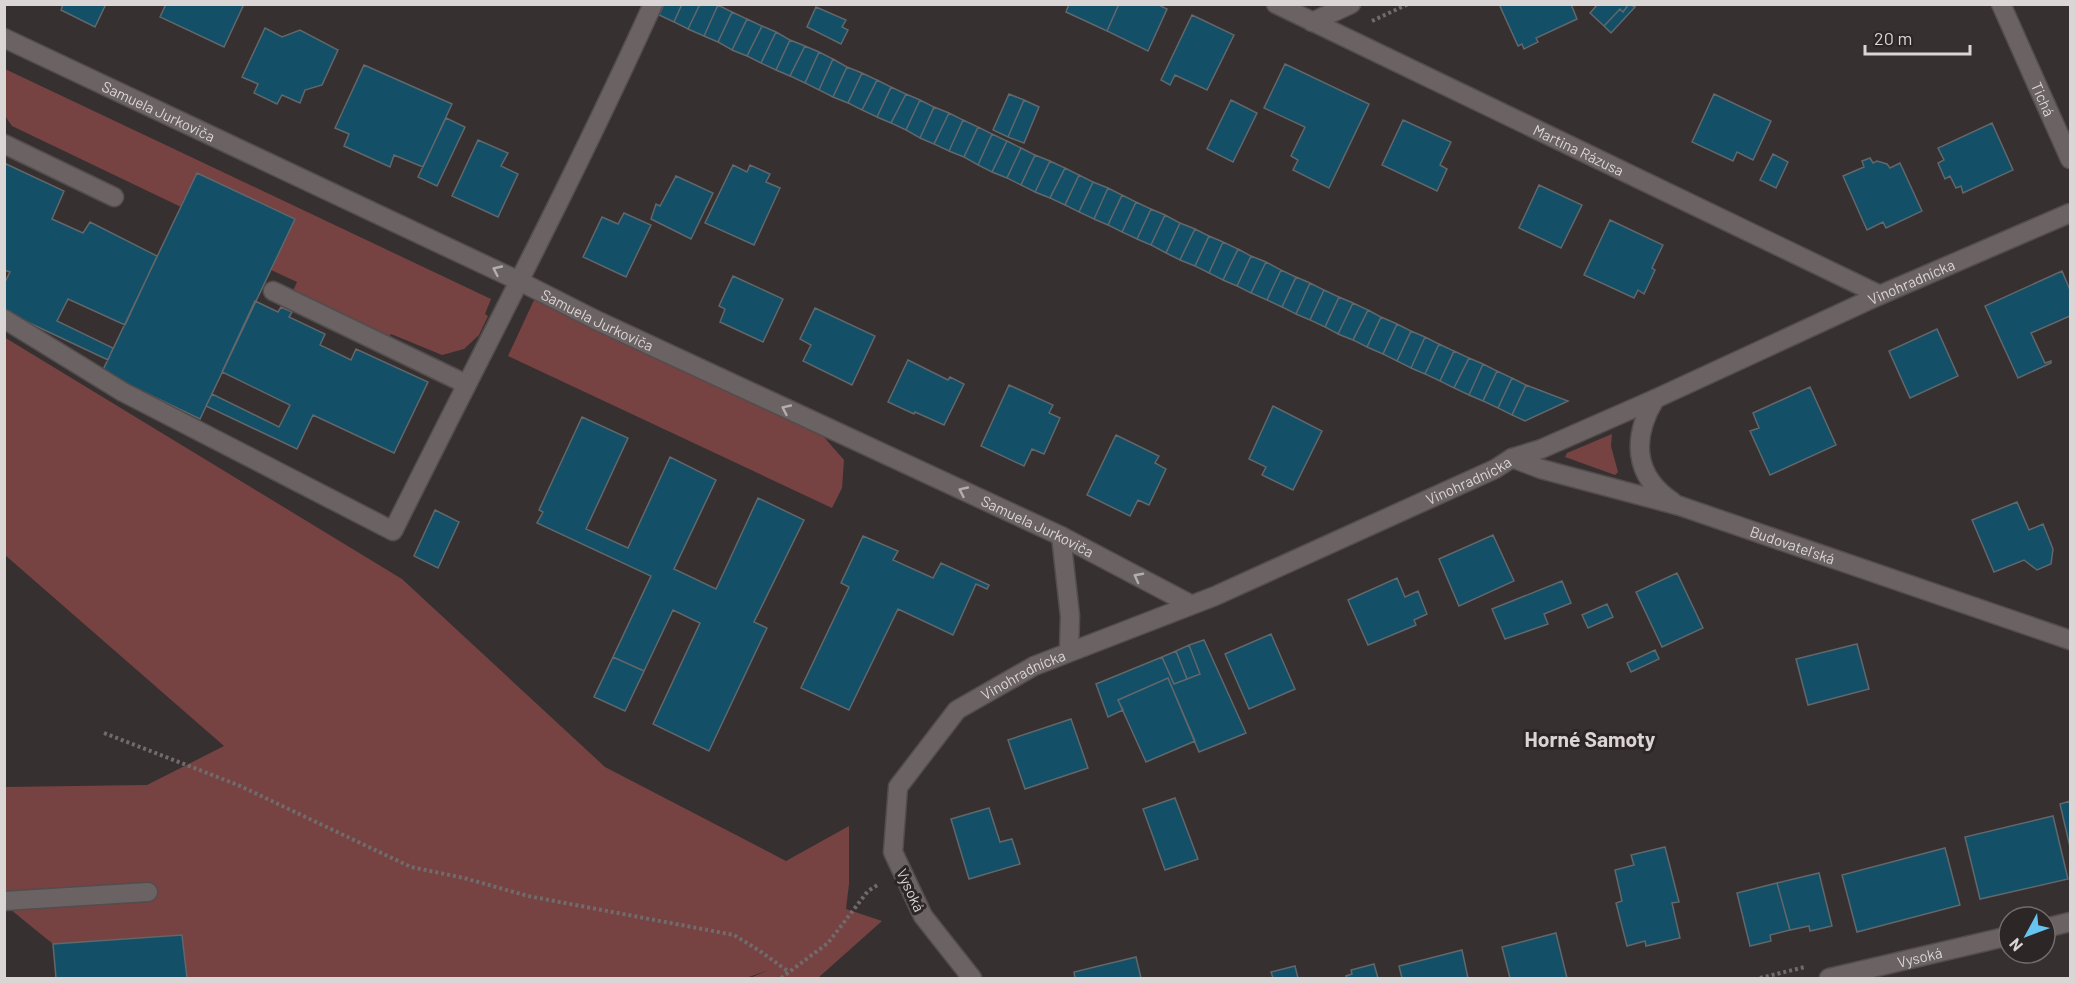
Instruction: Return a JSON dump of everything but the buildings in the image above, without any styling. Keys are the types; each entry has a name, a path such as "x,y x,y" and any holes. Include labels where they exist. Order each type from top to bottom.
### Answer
{"street":[{"path":"4,319 123,392 393,531 519,281 653,4"},
{"name":"Martina Rázusa","path":"1276,4 1880,295"},
{"path":"1312,22 1351,4"},
{"name":"Tichá","path":"2001,4 2070,159"},
{"name":"Samuela Jurkoviča","path":"4,38 519,281 609,326 1061,536 1190,604"},
{"path":"4,144 114,197"},
{"name":"Vinohradnícka","path":"898,787 957,710 1034,666 1215,596 1496,469 1512,458 1541,449 1656,399 1880,295 2070,213"},
{"path":"273,291 466,384"},
{"path":"1656,399 1644,417 1640,438 1641,459 1648,478 1662,495 1680,506"},
{"name":"Budovateľská","path":"1512,458 1541,469 1680,506 2070,640"},
{"path":"1061,536 1071,616 1069,651"},
{"name":"Vysoká","path":"898,787 893,852 923,916 972,978"},
{"path":"4,902 148,892"},
{"name":"Vysoká","path":"1829,978 1997,939"}],"path":[{"path":"104,732 238,785 411,867 464,878 528,896 734,935 789,972"},
{"path":"781,978 828,943 868,891 902,871"}],"shaded area":[{"path":"5,69 491,299 485,314 488,316 479,335 464,349 442,355 391,334 387,341 291,295 297,282 271,270 295,219 197,173 181,207 12,126 5,116"},
{"path":"534,300 823,436 844,460 842,488 832,508 508,356"},
{"path":"4,337 402,579 605,767 786,861 849,826 849,884 846,909 882,921 818,978 750,978 769,970 746,978 187,978 182,935 53,944 5,905 5,787 147,785 224,746 5,555"},
{"path":"1612,434 1611,446 1618,472 1615,475 1565,457 1567,453"}],"district":[{"name":"Horné Samoty","path":"1590,738"}]}
